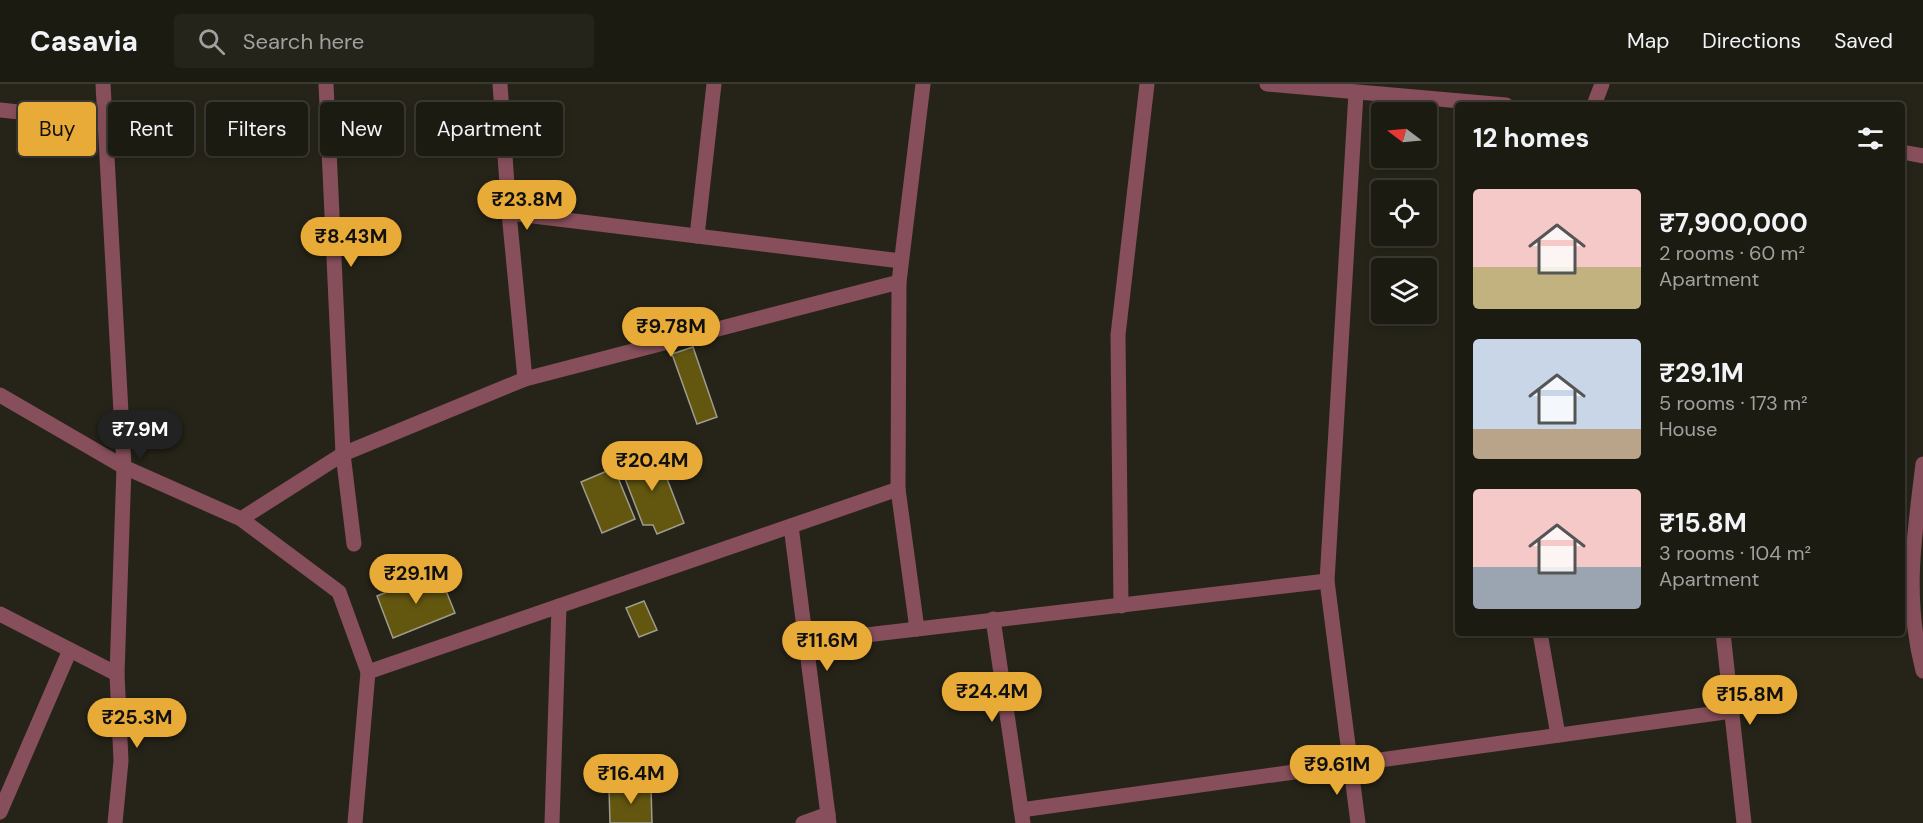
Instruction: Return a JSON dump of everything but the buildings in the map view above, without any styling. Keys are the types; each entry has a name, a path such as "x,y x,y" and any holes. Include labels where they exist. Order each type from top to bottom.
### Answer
{"street":[{"path":"103,84 124,467 117,674 121,760 115,823"},
{"path":"326,84 343,454 354,544"},
{"path":"500,84 509,213 525,379"},
{"path":"697,236 714,84"},
{"path":"917,629 898,489 899,282 923,84"},
{"path":"1121,606 1117,345 1147,84"},
{"path":"1267,84 1356,93 1397,89 1486,102"},
{"path":"1595,102 1602,84"},
{"path":"1356,93 1327,581 1358,823"},
{"path":"0,110 104,121"},
{"path":"1905,153 1923,156"},
{"path":"509,213 902,261"},
{"path":"242,519 343,454 525,379 899,282"},
{"path":"0,395 124,467 242,519 339,592 368,672 355,823"},
{"path":"1923,464 1911,584 1923,671"},
{"path":"368,672 898,489"},
{"path":"791,526 828,819 803,823"},
{"path":"806,642 1327,581"},
{"path":"552,823 559,606"},
{"path":"0,614 117,674"},
{"path":"993,619 1022,816 1349,763 1732,711"},
{"path":"1541,636 1558,735"},
{"path":"1723,636 1744,823"},
{"path":"0,812 70,650"}]}
